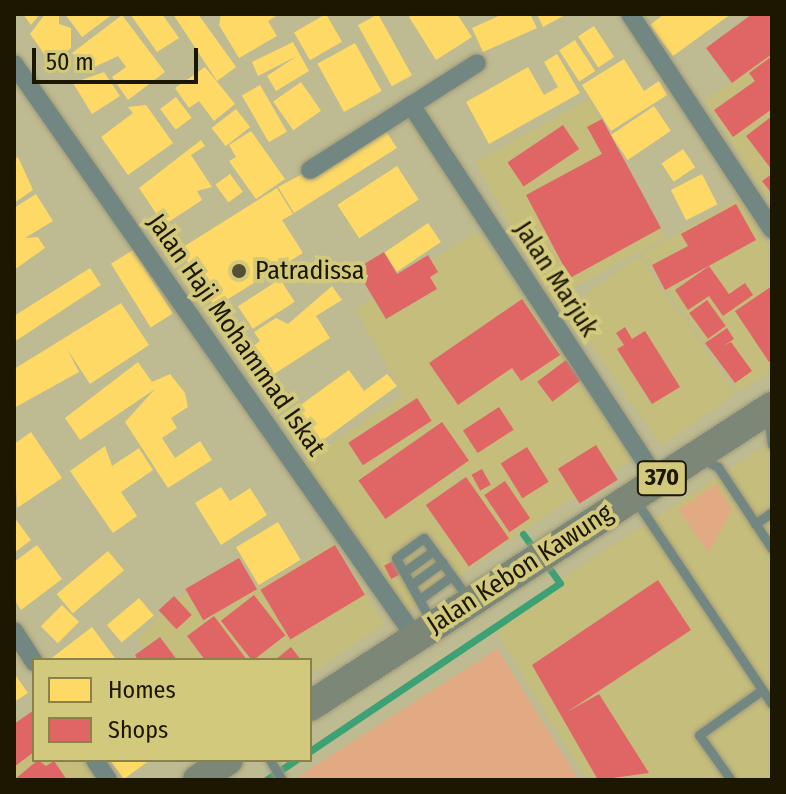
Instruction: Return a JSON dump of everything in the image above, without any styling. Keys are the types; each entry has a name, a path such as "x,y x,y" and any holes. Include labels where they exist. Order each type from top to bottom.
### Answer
{"main road":[{"name":"Jalan Kebon Kawung","path":"312,704 422,620 470,601 771,408"},
{"path":"198,780 225,762"}],"street":[{"path":"630,14 772,229"},
{"path":"310,170 477,63"},
{"name":"Jalan Haji Mohammad Iskat","path":"14,64 422,620"},
{"name":"Jalan Marjuk","path":"411,105 646,489"},
{"path":"14,631 32,659"},
{"path":"96,762 108,780"}],"lane":[{"path":"771,408 772,445"},
{"path":"695,456 718,467 772,549"},
{"path":"646,489 772,704"},
{"path":"755,524 772,512"},
{"path":"422,620 411,585 396,558 424,538 470,601"},
{"path":"404,572 433,551"},
{"path":"411,585 443,562"},
{"path":"422,620 452,576"},
{"path":"731,780 699,735 762,690"},
{"path":"271,762 282,780"}],"shaded area":[{"path":"772,53 772,207 705,100"},
{"path":"589,99 666,237 552,300 475,162"},
{"path":"740,198 772,252 772,372 739,392 642,254"},
{"path":"477,231 633,459 505,543 403,395 356,309"},
{"path":"640,256 736,394 662,446 565,308"},
{"path":"402,396 503,546 405,613 303,463"},
{"path":"772,441 772,780 587,780 492,625"},
{"path":"716,484 732,509 709,553 678,510"},
{"path":"333,544 385,624 312,673 312,658 153,658 137,638 191,587 216,614"},
{"path":"497,649 579,780 293,780"},
{"path":"32,742 32,762 88,762 100,780 14,780 14,754"}],"building: Homes":[{"path":"23,14 40,14 31,25"},
{"path":"45,14 59,14 59,24 71,28 71,48 50,62 30,34"},
{"path":"65,14 113,14 82,37"},
{"path":"130,14 162,14 179,38 157,52"},
{"path":"173,14 198,14 236,67 217,81"},
{"path":"221,14 279,14 268,21 277,36 239,58 219,25"},
{"path":"326,14 342,42 310,60 294,32"},
{"path":"378,14 412,75 392,86 358,25"},
{"path":"414,14 457,14 472,37 436,60 409,17"},
{"path":"503,14 530,14 537,28 483,52 472,28"},
{"path":"537,14 567,14 543,27"},
{"path":"664,14 731,14 673,56 650,25"},
{"path":"122,15 165,72 128,100 112,77 126,67 118,56 86,71 72,53"},
{"path":"594,26 614,57 598,67 578,36"},
{"path":"575,40 595,71 579,81 559,50"},
{"path":"293,42 309,71 276,91 267,76 297,56 258,76 252,62"},
{"path":"355,43 382,91 344,112 317,64"},
{"path":"557,54 580,93 489,144 466,102 528,67 544,95 558,87 544,62"},
{"path":"624,59 644,91 659,81 667,95 611,131 582,85"},
{"path":"205,67 235,104 214,121 199,101 189,108 175,88"},
{"path":"104,72 120,96 92,114 73,83"},
{"path":"301,82 321,111 293,130 273,102"},
{"path":"260,85 287,132 269,142 242,96"},
{"path":"176,97 192,118 176,130 160,109"},
{"path":"146,105 173,143 128,175 101,137 133,113 128,107"},
{"path":"654,106 671,131 628,160 611,135"},
{"path":"236,109 250,127 226,146 212,128"},
{"path":"385,130 397,148 294,213 278,187"},
{"path":"251,131 285,179 256,199 229,161 236,157 229,145"},
{"path":"201,140 205,146 191,155 212,187 197,191 202,200 164,225 139,188"},
{"path":"683,149 695,167 674,182 661,164"},
{"path":"18,157 33,190 14,203 14,159"},
{"path":"397,166 419,200 359,238 337,205"},
{"path":"230,174 243,192 228,202 215,185"},
{"path":"702,174 717,204 686,220 671,190"},
{"path":"277,188 293,214 282,220 303,253 215,307 180,249"},
{"path":"36,194 53,221 25,238 38,237 45,248 14,270 14,208"},
{"path":"428,223 441,242 397,272 384,253"},
{"path":"133,250 173,314 151,327 111,264"},
{"path":"90,268 101,285 14,342 14,316"},
{"path":"280,279 295,302 253,329 238,306"},
{"path":"332,286 342,300 316,316 330,338 271,376 252,347 260,341 254,332 276,318 288,324"},
{"path":"121,303 149,345 90,384 67,349 79,372 14,408 14,369"},
{"path":"138,362 152,382 170,374 185,393 188,407 171,418 177,428 162,438 175,458 200,441 212,460 168,488 125,422 155,389 80,440 65,418"},
{"path":"349,370 364,391 387,374 397,386 319,443 295,409"},
{"path":"31,432 62,478 17,508 14,444"},
{"path":"105,446 112,466 139,448 153,470 121,492 137,516 113,533 70,471"},
{"path":"221,487 230,501 250,488 267,515 221,545 195,503"},
{"path":"14,517 31,540 14,553"},
{"path":"278,522 301,560 259,585 236,547"},
{"path":"37,545 62,579 21,610 14,599 14,562"},
{"path":"108,551 124,570 73,613 57,594"},
{"path":"139,598 154,616 122,643 107,625"},
{"path":"62,605 79,622 58,643 41,626"},
{"path":"92,627 115,658 52,658"},
{"path":"14,677 28,693 14,702"},
{"path":"111,762 147,762 124,779"}],"building: Shops":[{"path":"752,14 772,14 772,54 732,83 706,48"},
{"path":"772,56 772,109 733,137 714,110 755,81 749,73"},
{"path":"772,116 772,170 746,136"},
{"path":"602,119 661,228 570,278 526,195 602,154 587,127"},
{"path":"563,125 579,149 524,187 507,162"},
{"path":"772,174 772,194 762,181"},
{"path":"736,204 756,240 665,290 652,265 688,246 681,234"},
{"path":"384,252 397,274 428,255 438,272 430,277 437,289 386,319 356,269"},
{"path":"709,266 729,294 745,283 753,295 723,316 709,296 688,310 675,290"},
{"path":"772,286 772,360 769,362 735,311"},
{"path":"522,299 560,355 521,381 512,368 458,405 429,363"},
{"path":"707,300 726,326 708,339 689,313"},
{"path":"625,327 632,339 645,331 680,387 652,404 617,349 624,345 616,333"},
{"path":"727,328 734,339 723,346 731,342 752,371 735,383 705,343"},
{"path":"566,360 581,380 552,402 537,382"},
{"path":"417,398 432,421 363,465 348,443"},
{"path":"499,407 514,430 478,453 463,430"},
{"path":"442,422 469,461 385,519 358,481"},
{"path":"596,445 618,480 580,504 558,469"},
{"path":"527,447 549,482 522,498 501,463"},
{"path":"482,469 491,485 480,491 472,475"},
{"path":"466,477 509,538 469,567 426,505"},
{"path":"505,481 530,518 509,532 484,495"},
{"path":"335,545 365,595 290,640 260,590"},
{"path":"239,558 257,589 203,620 185,589"},
{"path":"393,561 400,574 391,579 384,566"},
{"path":"658,580 691,630 567,712 599,694 649,773 598,780 532,665"},
{"path":"254,595 285,635 256,658 250,658 221,621"},
{"path":"174,596 192,615 176,629 159,610"},
{"path":"214,616 246,658 204,658 187,636"},
{"path":"160,637 176,658 137,658 135,655"},
{"path":"291,647 299,658 277,658"},
{"path":"32,711 32,754 14,767 14,724"},
{"path":"36,762 46,766 55,762 67,780 14,780"}],"waterway":[{"path":"523,534 536,551"},
{"path":"312,750 560,583 546,564"},
{"path":"266,780 293,762"}],"place":[{"name":"Patradissa","path":"239,271"}]}
